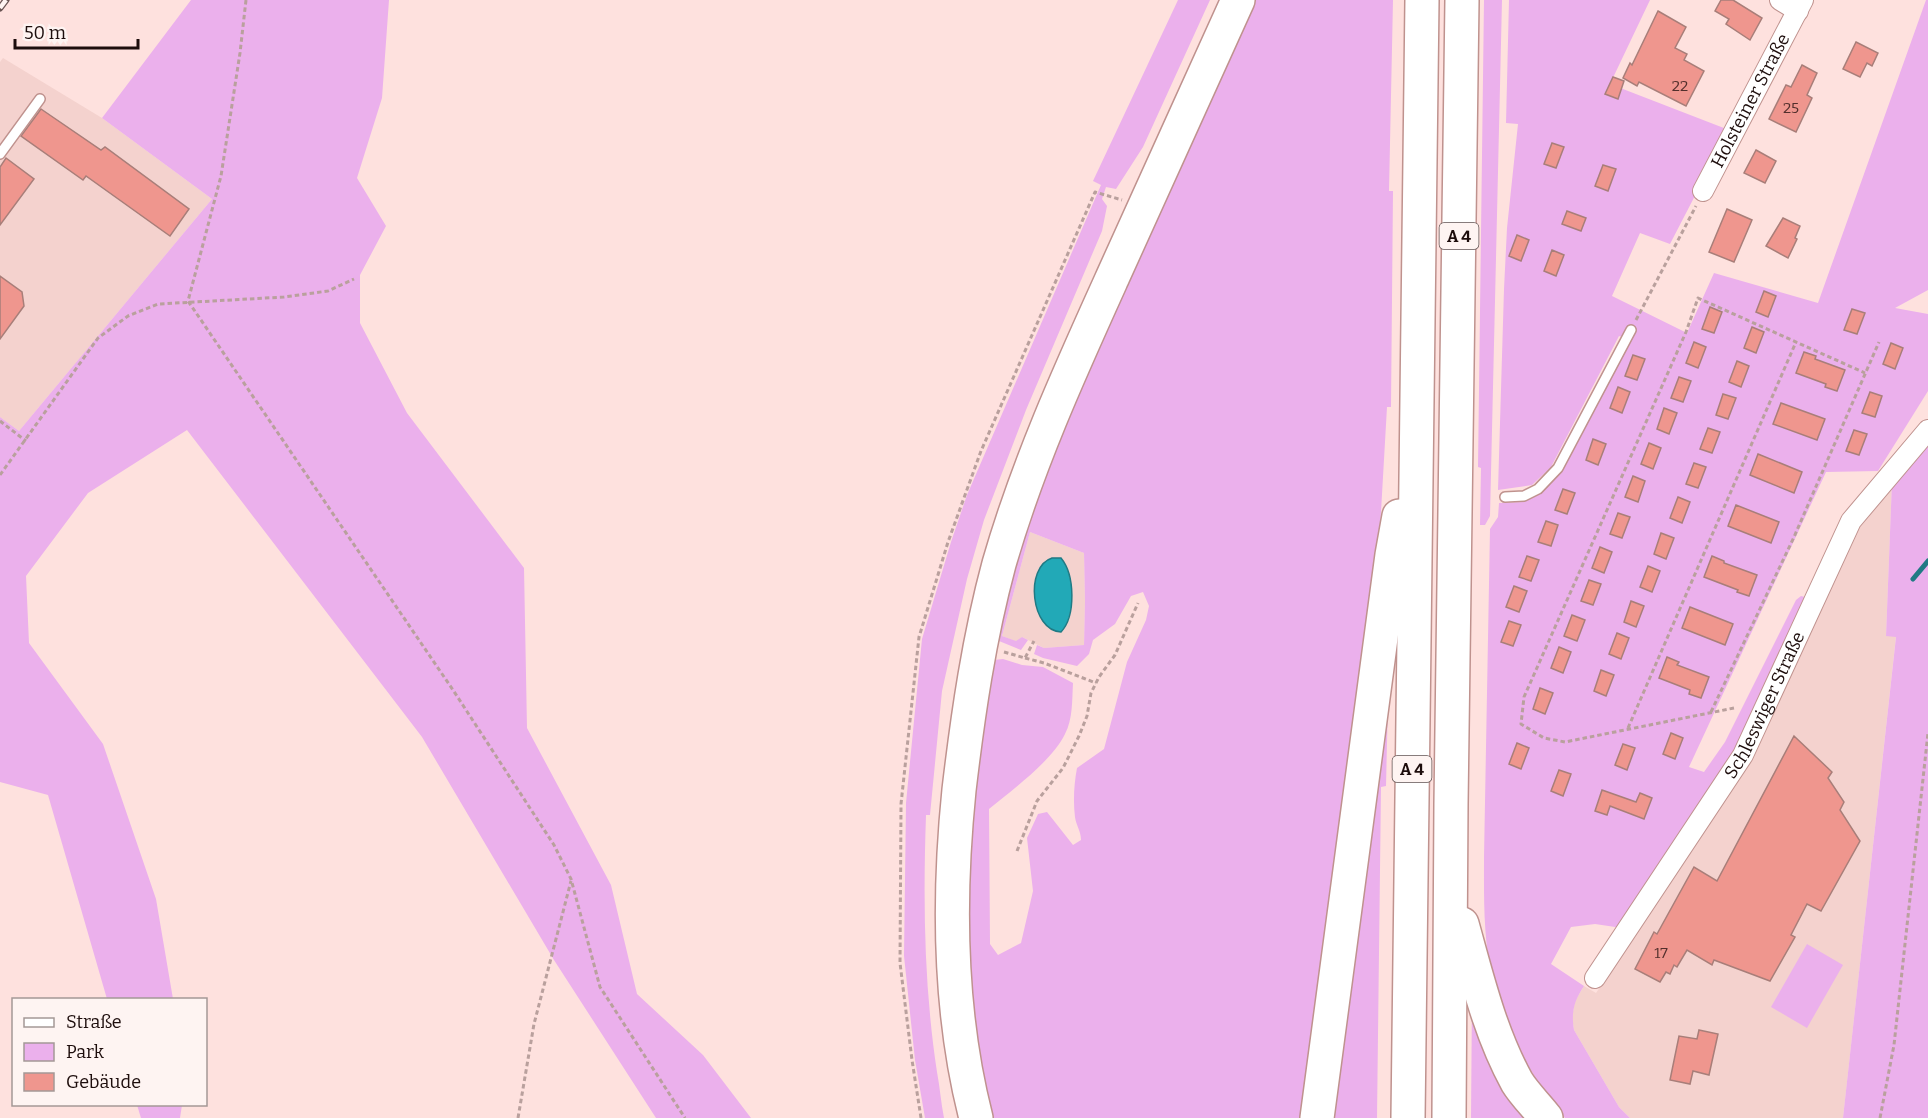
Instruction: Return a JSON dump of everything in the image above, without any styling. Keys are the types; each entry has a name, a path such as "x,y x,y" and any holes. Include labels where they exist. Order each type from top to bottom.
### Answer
{"highway":[{"path":"956,1118 942,1037 936,975 937,819 956,683 975,582 1013,469 1072,323 1218,0"},
{"path":"976,1118 968,1087 954,976 952,911 957,811 968,721 981,644 999,567 1012,523 1056,401 1238,0"},
{"name":"A 4","path":"1408,1118 1422,0"},
{"name":"A 4","path":"1449,1118 1462,0"},
{"path":"1317,1118 1391,567 1417,420"},
{"name":"A 4","path":"1451,885 1481,994 1494,1031 1518,1084 1546,1118"}],"street":[{"name":"Holsteiner Straße","path":"1703,191 1801,5 1780,0"},
{"name":"Schleswiger Straße","path":"1595,978 1743,755 1851,521 1928,430"}],"lane":[{"path":"0,154 40,99"},
{"path":"1505,497 1524,496 1538,489 1558,468 1631,330"}],"path":[{"path":"246,0 221,176 188,301 453,690 554,845 572,879 600,987 685,1118"},
{"path":"1631,330 1703,191"},
{"path":"1095,192 1128,201"},
{"path":"0,475 98,338 128,316 158,304 284,297 328,291 354,279"},
{"path":"1734,708 1565,742 1544,738 1521,724 1524,697 1686,332 1698,298 1865,373"},
{"path":"1627,729 1796,342"},
{"path":"1711,712 1794,537 1879,342"},
{"path":"0,421 26,441"},
{"path":"1017,851 1037,801 1064,768 1087,716 1096,683 1115,655 1138,603"},
{"path":"1025,658 1034,641"},
{"path":"981,644 1044,663 1096,683"},
{"path":"1881,1118 1894,1045 1928,733"},
{"path":"518,1118 534,1024 572,879"}],"shaded area":[{"path":"3,58 102,118 212,199 19,431 0,417 0,62"},
{"path":"1892,481 1886,635 1896,636 1843,1118 1630,1118 1619,1107 1574,1030 1572,1017 1575,1001 1584,986 1596,993 1753,759 1856,524"},
{"path":"1030,532 1084,553 1084,645 1044,648 1022,637 1017,642 1002,636"}],"green space":[{"path":"191,0 389,0 382,98 357,178 386,226 360,275 360,323 407,413 524,568 527,728 611,885 637,994 703,1055 751,1118 656,1118 554,960 422,737 187,430 88,493 26,576 29,643 103,744 156,899 173,998 107,998 48,795 0,782 0,417 19,431 212,199 102,118"},
{"path":"1178,0 1210,0 1143,147 1116,189 1106,187 1102,199 1107,206 1102,231 1026,410 984,520 967,579 942,691 930,815 926,815 927,976 929,1008 944,1118 925,1118 915,1060 904,956 906,803 922,639 967,495 1101,185 1093,181"},
{"path":"1251,0 1393,0 1389,191 1393,191 1391,407 1387,407 1378,564 1309,1118 988,1118 981,1084 969,977 966,863 989,665 994,660 1003,659 1022,665 1043,667 1073,683 1072,709 1065,734 1059,744 1031,774 989,809 990,944 998,955 1021,943 1033,891 1027,838 1038,814 1047,812 1073,845 1081,840 1074,805 1077,768 1104,749 1127,662 1146,620 1149,606 1143,592 1131,596 1115,624 1093,640 1089,654 1077,666 1034,654 1037,645 1044,648 1084,645 1084,553 1030,532 1002,636 1016,641 1022,637 1028,640 1021,650 999,641 996,632 1034,493"},
{"path":"1484,0 1502,0 1490,516 1485,525 1480,525 1481,468 1478,467"},
{"path":"1509,0 1650,0 1610,84 1729,130 1670,244 1640,233 1612,296 1687,333 1714,273 1818,303 1926,0 1928,0 1928,290 1895,308 1928,314 1928,391 1878,471 1826,472 1689,767 1704,772 1725,742 1796,600 1801,596 1809,598 1742,747 1622,928 1595,924 1571,927 1551,964 1584,986 1574,1007 1574,1030 1619,1107 1630,1118 1565,1118 1541,1087 1513,1036 1498,999 1487,950 1484,857 1490,529 1498,517 1499,503 1523,502 1541,492 1558,470 1631,340 1619,336 1551,467 1532,485 1498,490 1507,228 1518,124 1506,123"},
{"path":"1928,441 1928,1118 1843,1118 1896,637 1886,636 1892,481"},
{"path":"1389,657 1386,786 1381,787 1377,1118 1323,1118"},
{"path":"1807,944 1843,965 1807,1028 1771,1007"},
{"path":"1472,998 1536,1118 1471,1118"},
{"path":"137,1106 182,1106 180,1118 141,1118"}],"water":[{"path":"1052,558 1061,558 1066,565 1071,585 1069,616 1061,632 1051,629 1043,621 1035,598 1037,573 1043,564"}],"building":[{"path":"1721,0 1733,0 1762,18 1750,40 1726,24 1729,19 1715,11"},
{"path":"1658,11 1686,27 1675,48 1687,54 1684,60 1704,71 1686,106 1639,82 1637,86 1623,78 1630,63 1632,65"},
{"path":"1856,42 1878,53 1872,66 1867,63 1860,77 1843,69"},
{"path":"1802,65 1817,73 1807,95 1812,98 1796,132 1769,119 1786,85 1791,87"},
{"path":"1613,77 1624,81 1618,99 1605,94"},
{"path":"41,109 101,150 105,147 189,209 170,236 86,176 83,180 21,136"},
{"path":"1552,143 1564,147 1556,168 1544,164"},
{"path":"1756,150 1776,161 1765,183 1744,173"},
{"path":"6,158 34,179 0,225 0,167"},
{"path":"1603,165 1616,169 1608,191 1595,186"},
{"path":"1727,209 1752,220 1734,262 1709,252"},
{"path":"1567,211 1586,218 1581,231 1562,224"},
{"path":"1783,218 1800,226 1788,258 1766,246"},
{"path":"1517,235 1529,240 1521,261 1509,256"},
{"path":"1552,250 1564,255 1556,276 1544,271"},
{"path":"0,276 22,292 24,306 0,339"},
{"path":"1764,291 1776,296 1768,317 1756,312"},
{"path":"1710,307 1722,312 1714,333 1702,329"},
{"path":"1852,309 1865,313 1857,334 1844,330"},
{"path":"1752,327 1764,332 1756,353 1744,348"},
{"path":"1694,342 1706,347 1698,368 1686,363"},
{"path":"1891,343 1903,348 1895,369 1883,364"},
{"path":"1804,352 1816,356 1815,359 1845,370 1837,391 1825,387 1826,384 1796,373"},
{"path":"1633,355 1645,359 1637,380 1625,376"},
{"path":"1737,361 1749,366 1741,387 1729,382"},
{"path":"1679,377 1691,381 1683,402 1671,398"},
{"path":"1618,387 1630,392 1622,413 1610,408"},
{"path":"1870,392 1882,396 1875,417 1862,413"},
{"path":"1723,394 1736,398 1728,419 1716,415"},
{"path":"1781,403 1825,419 1817,440 1773,424"},
{"path":"1664,408 1677,413 1669,434 1657,429"},
{"path":"1708,428 1720,432 1712,453 1700,449"},
{"path":"1854,430 1867,434 1859,455 1846,451"},
{"path":"1593,439 1606,444 1598,465 1586,460"},
{"path":"1649,443 1661,448 1653,469 1641,464"},
{"path":"1758,454 1802,472 1794,493 1750,475"},
{"path":"1694,463 1706,467 1698,488 1686,484"},
{"path":"1633,476 1645,481 1638,502 1625,497"},
{"path":"1563,489 1575,493 1567,514 1555,510"},
{"path":"1678,497 1690,502 1682,523 1670,518"},
{"path":"1736,505 1779,522 1771,543 1728,526"},
{"path":"1618,513 1630,517 1622,538 1610,534"},
{"path":"1546,521 1558,525 1551,546 1538,542"},
{"path":"1661,533 1674,538 1666,559 1654,554"},
{"path":"1600,547 1612,552 1604,573 1592,568"},
{"path":"1527,556 1539,560 1531,581 1519,577"},
{"path":"1712,556 1757,575 1749,596 1704,577"},
{"path":"1648,566 1660,571 1652,592 1640,587"},
{"path":"1589,580 1601,584 1593,605 1581,601"},
{"path":"1514,586 1527,591 1519,612 1506,607"},
{"path":"1631,601 1644,606 1636,627 1624,622"},
{"path":"1690,607 1733,624 1725,645 1682,628"},
{"path":"1572,615 1585,620 1577,641 1564,636"},
{"path":"1509,621 1521,625 1513,646 1501,642"},
{"path":"1617,633 1629,638 1621,659 1609,654"},
{"path":"1559,647 1571,652 1563,673 1551,668"},
{"path":"1667,657 1679,662 1677,665 1709,677 1701,698 1689,694 1690,690 1659,678"},
{"path":"1601,670 1614,675 1606,696 1594,691"},
{"path":"1540,688 1553,693 1545,714 1533,709"},
{"path":"1671,733 1683,738 1675,759 1663,754"},
{"path":"1794,736 1832,772 1828,778 1844,802 1840,810 1860,841 1821,911 1807,904 1791,935 1795,937 1770,981 1714,960 1712,965 1687,950 1677,967 1674,965 1670,974 1666,972 1660,982 1635,969 1654,932 1657,934 1694,867 1717,881"},
{"path":"1517,743 1529,748 1521,769 1509,764"},
{"path":"1623,744 1635,748 1627,770 1615,765"},
{"path":"1559,770 1571,774 1563,796 1551,791"},
{"path":"1602,790 1636,802 1640,793 1652,798 1644,819 1610,806 1607,815 1595,811"},
{"path":"1699,1030 1718,1034 1709,1075 1693,1071 1690,1084 1670,1080 1679,1036 1697,1039"}],"waterway":[{"path":"1913,579 1928,561"}],"railway":[{"path":"0,8 6,0"}]}
